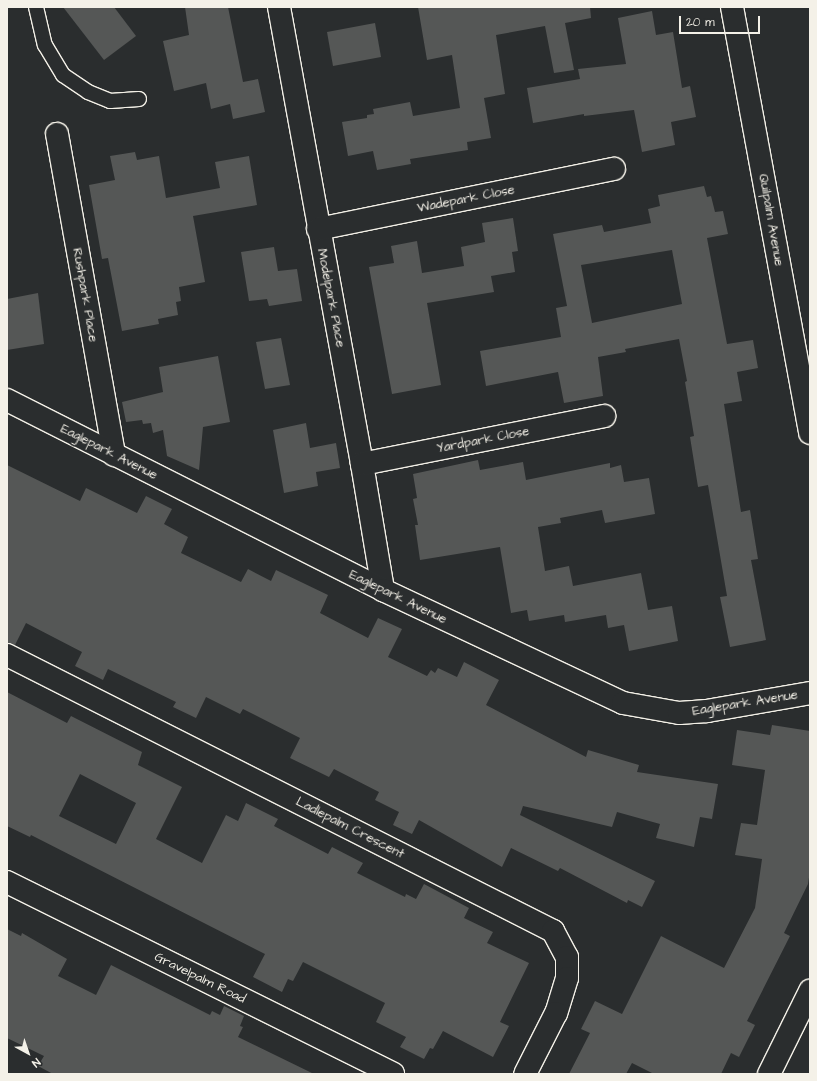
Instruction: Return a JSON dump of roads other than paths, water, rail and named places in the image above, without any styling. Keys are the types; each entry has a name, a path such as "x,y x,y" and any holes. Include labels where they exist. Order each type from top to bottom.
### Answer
{"street":[{"name":"Modelpark Place","path":"279,7 318,229 362,464 382,590"},
{"name":"Quilpalm Avenue","path":"732,7 810,433"},
{"name":"Rushpark Place","path":"57,134 114,455"},
{"name":"Wadepark Close","path":"318,229 614,169"},
{"name":"Eaglepark Avenue","path":"7,400 382,590 598,693 651,710 679,713 707,711 810,692"},
{"name":"Yardpark Close","path":"362,464 604,416"},
{"name":"Ladlepalm Crescent","path":"7,655 553,932 567,957 567,978 556,1013 525,1074"},
{"name":"Gravelpalm Road","path":"7,882 393,1074"},
{"path":"769,1074 810,991"}],"lane":[{"path":"36,7 45,45 63,75 88,92 110,101 139,99"}]}
